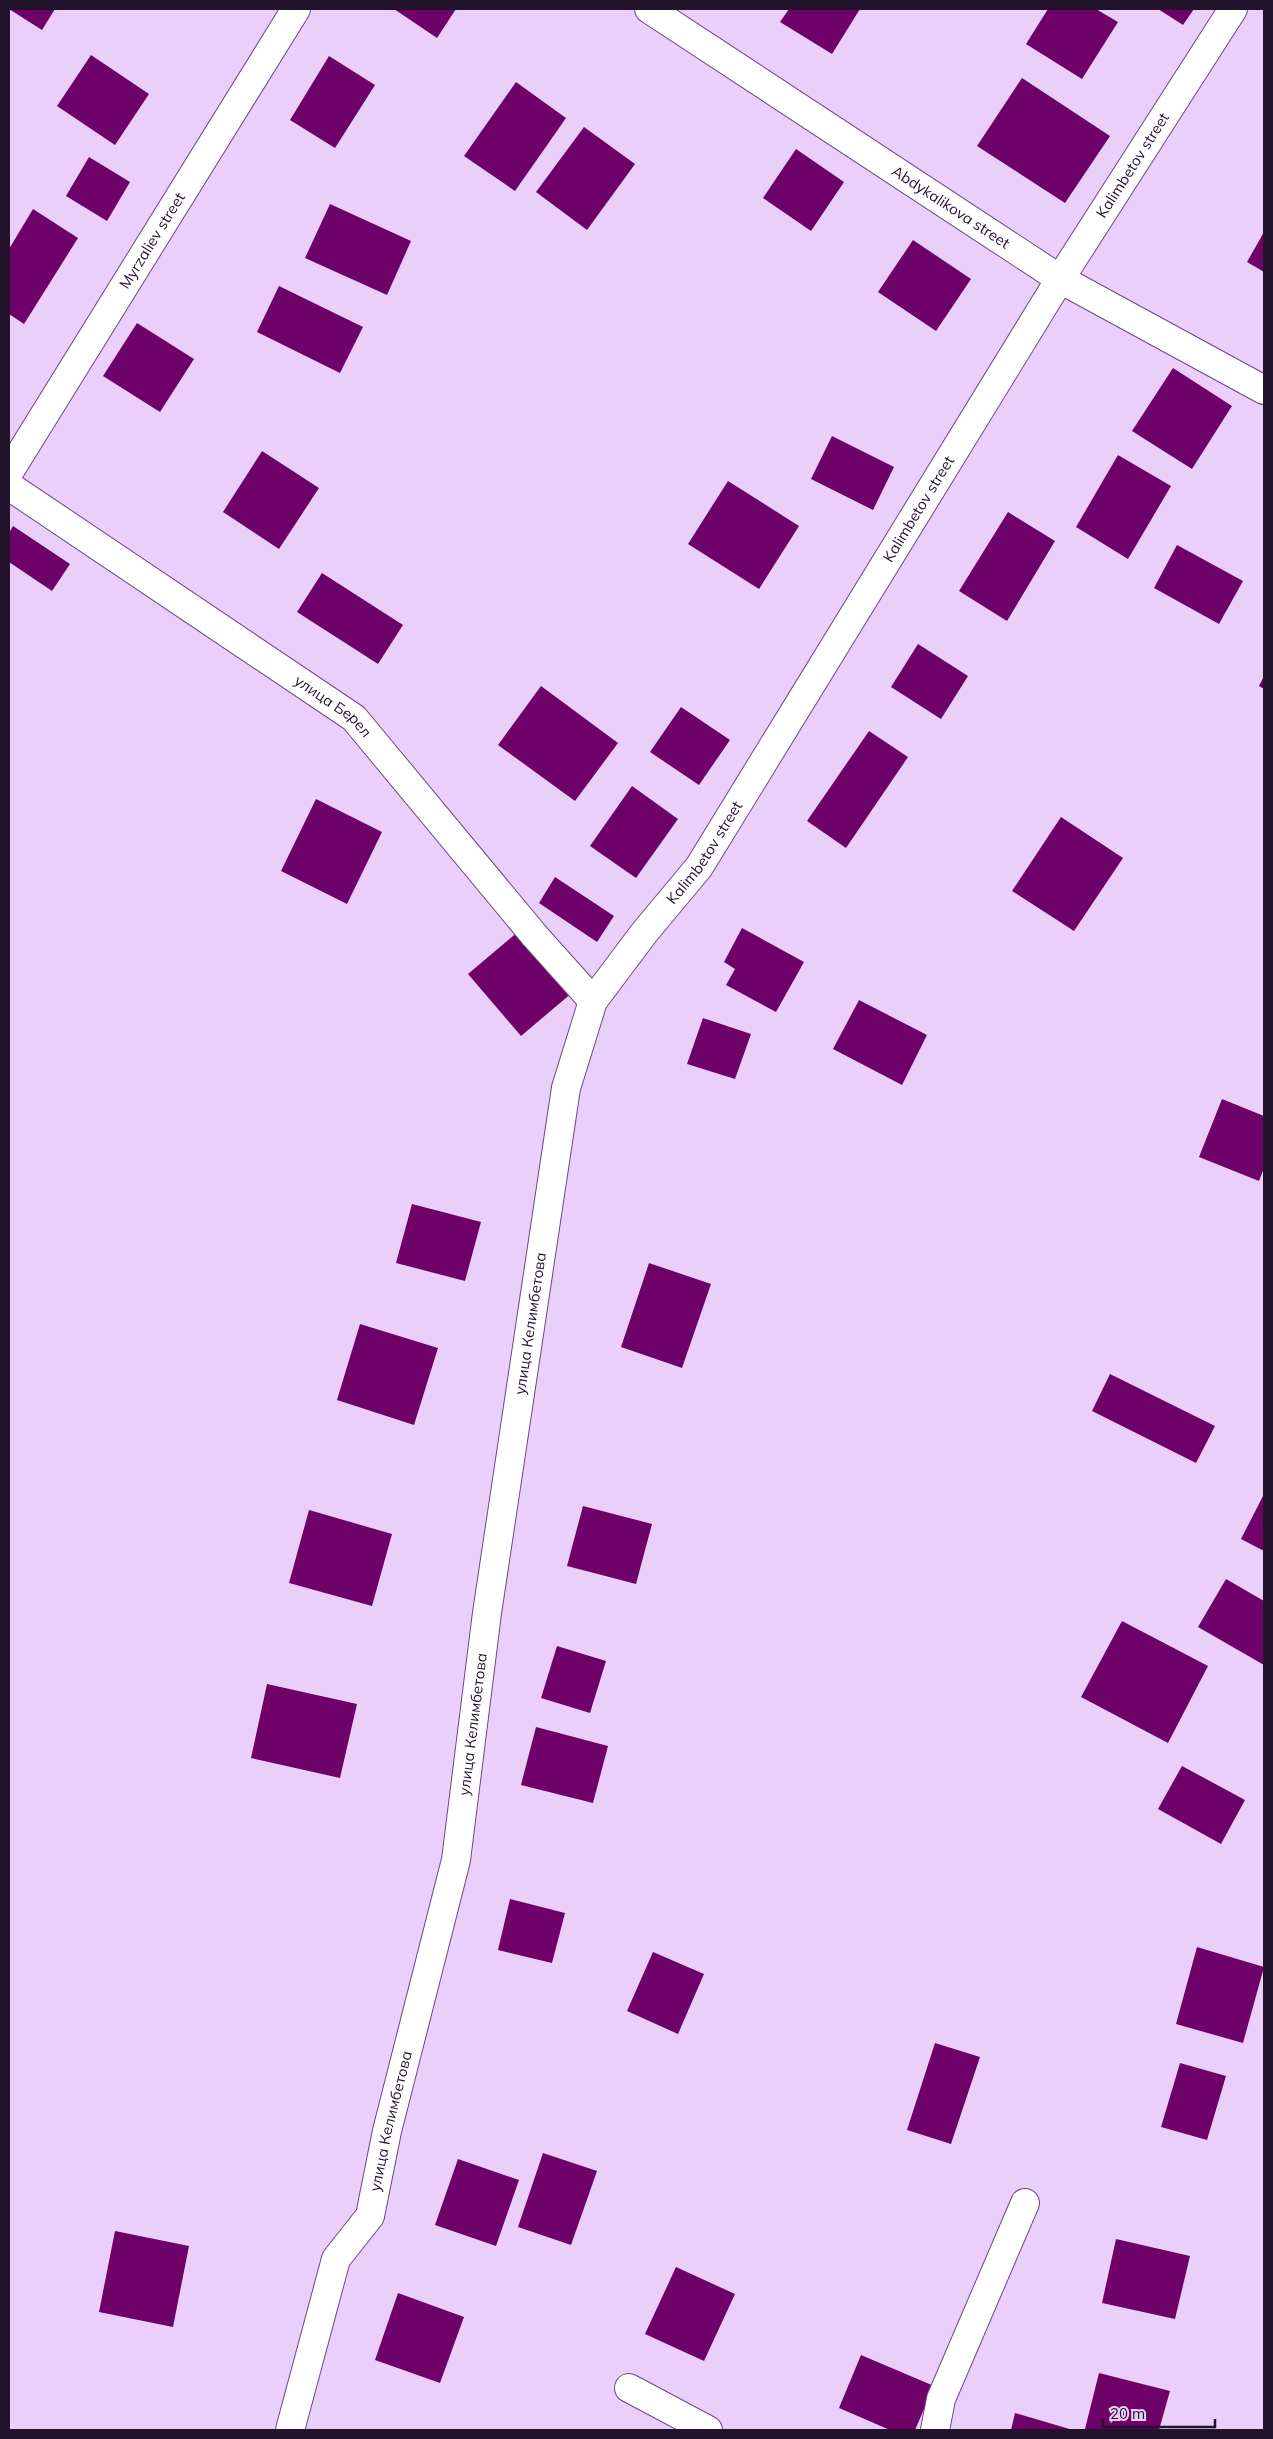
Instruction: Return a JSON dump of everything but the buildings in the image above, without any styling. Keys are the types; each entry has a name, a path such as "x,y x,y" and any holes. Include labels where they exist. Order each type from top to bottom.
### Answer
{"street":[{"name":"Myrzaliev street","path":"9,472 296,9"},
{"name":"Abdykalikova street","path":"648,9 1060,279 1264,390"},
{"name":"Kalimbetov street","path":"593,1001 644,933 699,867 1060,279 1233,9"},
{"name":"улица Берел","path":"9,486 354,718 534,935 593,1001"},
{"name":"улица Келимбетова","path":"290,2430 336,2259 370,2216 387,2131 456,1860 487,1613 566,1088 593,1001"},
{"path":"935,2430 941,2399 1025,2203"},
{"path":"629,2388 708,2430"}]}
